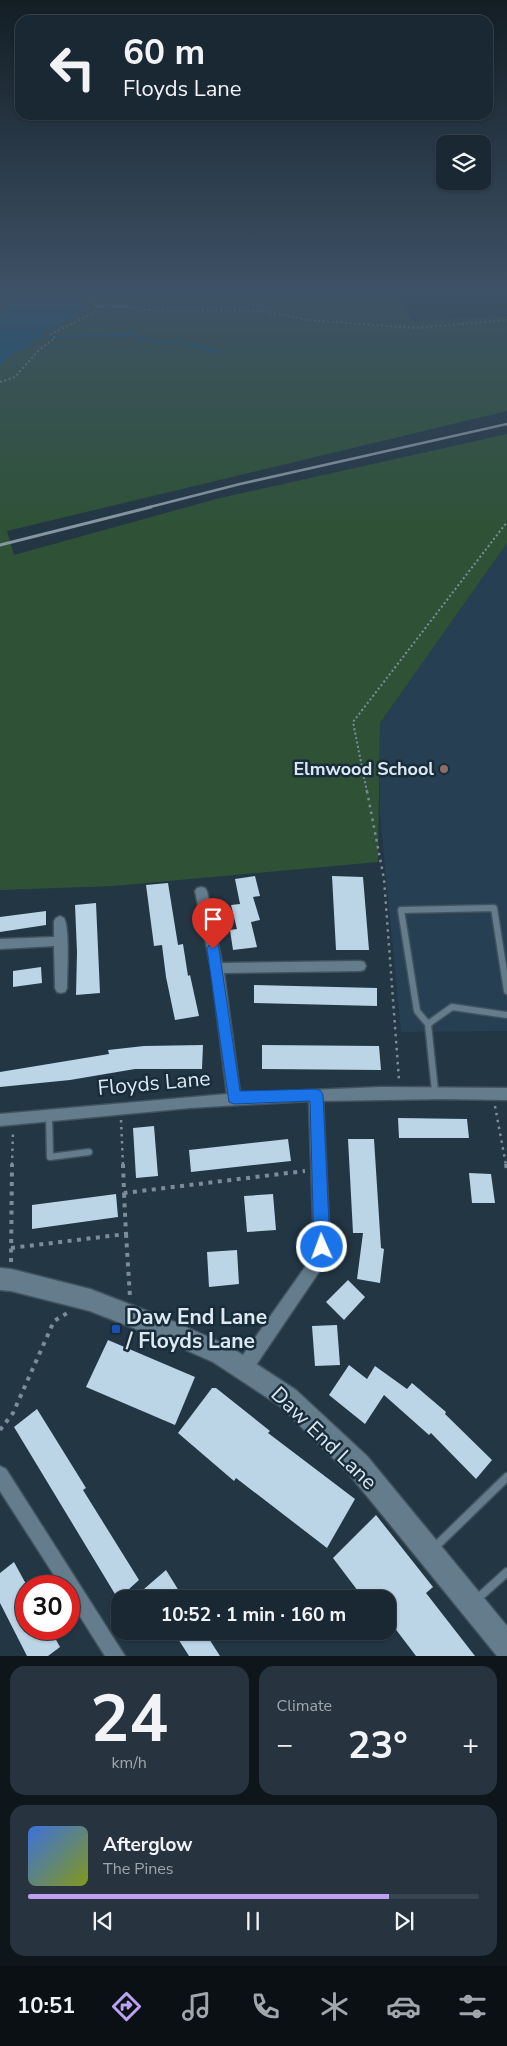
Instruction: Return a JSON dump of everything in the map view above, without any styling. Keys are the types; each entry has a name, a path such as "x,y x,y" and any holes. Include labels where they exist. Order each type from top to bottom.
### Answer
{"main road":[{"name":"Daw End Lane","path":"5,1279 90,1300 222,1354 288,1398 358,1465 507,1647"}],"street":[{"path":"201,891 217,968 234,1098"},
{"path":"60,921 61,988"},
{"path":"0,944 61,941"},
{"path":"217,968 360,966"},
{"name":"Floyds Lane","path":"7,1120 120,1107 234,1098 435,1091 507,1094"},
{"path":"244,1368 316,1264 322,1247 316,1095"},
{"path":"0,1475 116,1656"}],"lane":[{"path":"435,1091 428,1024 417,1011 402,910 494,908 507,991"},
{"path":"428,1024 452,1007 507,1015"},
{"path":"49,1115 50,1157 89,1152"},
{"path":"430,1552 507,1477"},
{"path":"472,1603 507,1572"}],"path":[{"path":"0,382 15,377 23,368"},
{"path":"400,1092 384,879 353,722 507,522"},
{"path":"492,1093 507,1171"},
{"path":"120,1107 131,1316"},
{"path":"5,1279 11,1248 7,1120"},
{"path":"124,1192 319,1170"},
{"path":"11,1248 126,1234"},
{"path":"0,1430 13,1413 54,1321 90,1300"}],"shaded area":[{"name":"Elmwood School","path":"507,543 507,1031 401,1032 380,815 380,723"}],"green space":[{"path":"0,368 507,368 507,411 7,531 14,555 216,499 507,434 507,543 380,723 378,862 113,886 0,890"}],"building":[{"path":"255,876 260,896 253,897 260,920 251,922 257,947 233,950 230,930 237,929 231,905 240,904 235,879"},
{"path":"332,876 363,877 369,950 336,950"},
{"path":"168,883 178,945 183,944 188,976 190,975 199,1016 175,1020 166,977 162,945 154,946 146,885"},
{"path":"96,903 100,993 76,995 75,905"},
{"path":"46,911 46,925 0,932 0,917"},
{"path":"41,967 42,983 13,987 13,971"},
{"path":"254,985 377,988 377,1006 254,1003"},
{"path":"203,1045 202,1069 135,1069 70,1080 0,1087 0,1072 109,1054 108,1050 144,1046"},
{"path":"262,1045 379,1046 381,1070 262,1069"},
{"path":"398,1118 467,1119 469,1138 399,1138"},
{"path":"154,1126 158,1176 136,1178 133,1128"},
{"path":"288,1139 291,1161 191,1172 189,1150"},
{"path":"348,1139 374,1139 381,1248 384,1249 380,1283 357,1279 363,1233 353,1233"},
{"path":"469,1173 491,1174 495,1203 472,1203"},
{"path":"116,1194 118,1217 32,1229 32,1205"},
{"path":"273,1194 276,1230 247,1232 244,1196"},
{"path":"237,1250 239,1284 209,1287 207,1252"},
{"path":"348,1280 365,1297 344,1320 326,1302"},
{"path":"337,1325 340,1365 315,1366 312,1326"},
{"path":"108,1340 195,1377 175,1425 86,1387"},
{"path":"349,1365 367,1379 375,1366 407,1389 412,1383 446,1412 445,1414 492,1460 476,1479 431,1433 429,1435 384,1395 365,1424 329,1395"},
{"path":"212,1388 216,1388 270,1431 268,1433 355,1499 327,1548 236,1478 234,1481 178,1433"},
{"path":"37,1409 86,1488 83,1490 139,1580 128,1590 113,1590 14,1427"},
{"path":"376,1515 433,1587 426,1593 475,1656 416,1656 396,1630 396,1590 357,1590 333,1558"},
{"path":"14,1562 21,1575 15,1575 15,1632 0,1603 0,1573"},
{"path":"166,1570 178,1590 145,1590"},
{"path":"19,1640 56,1640 60,1647 48,1656 27,1656"},
{"path":"179,1640 210,1640 220,1656 189,1656"}],"railway":[{"path":"146,508 240,484 507,424"},
{"path":"0,545 151,507"}],"place":[{"name":"Elmwood School","path":"444,769"},
{"name":"Daw End Lane / Floyds Lane","path":"116,1329"}],"route":[{"path":"213,949 234,1098 316,1095 322,1247"}]}
